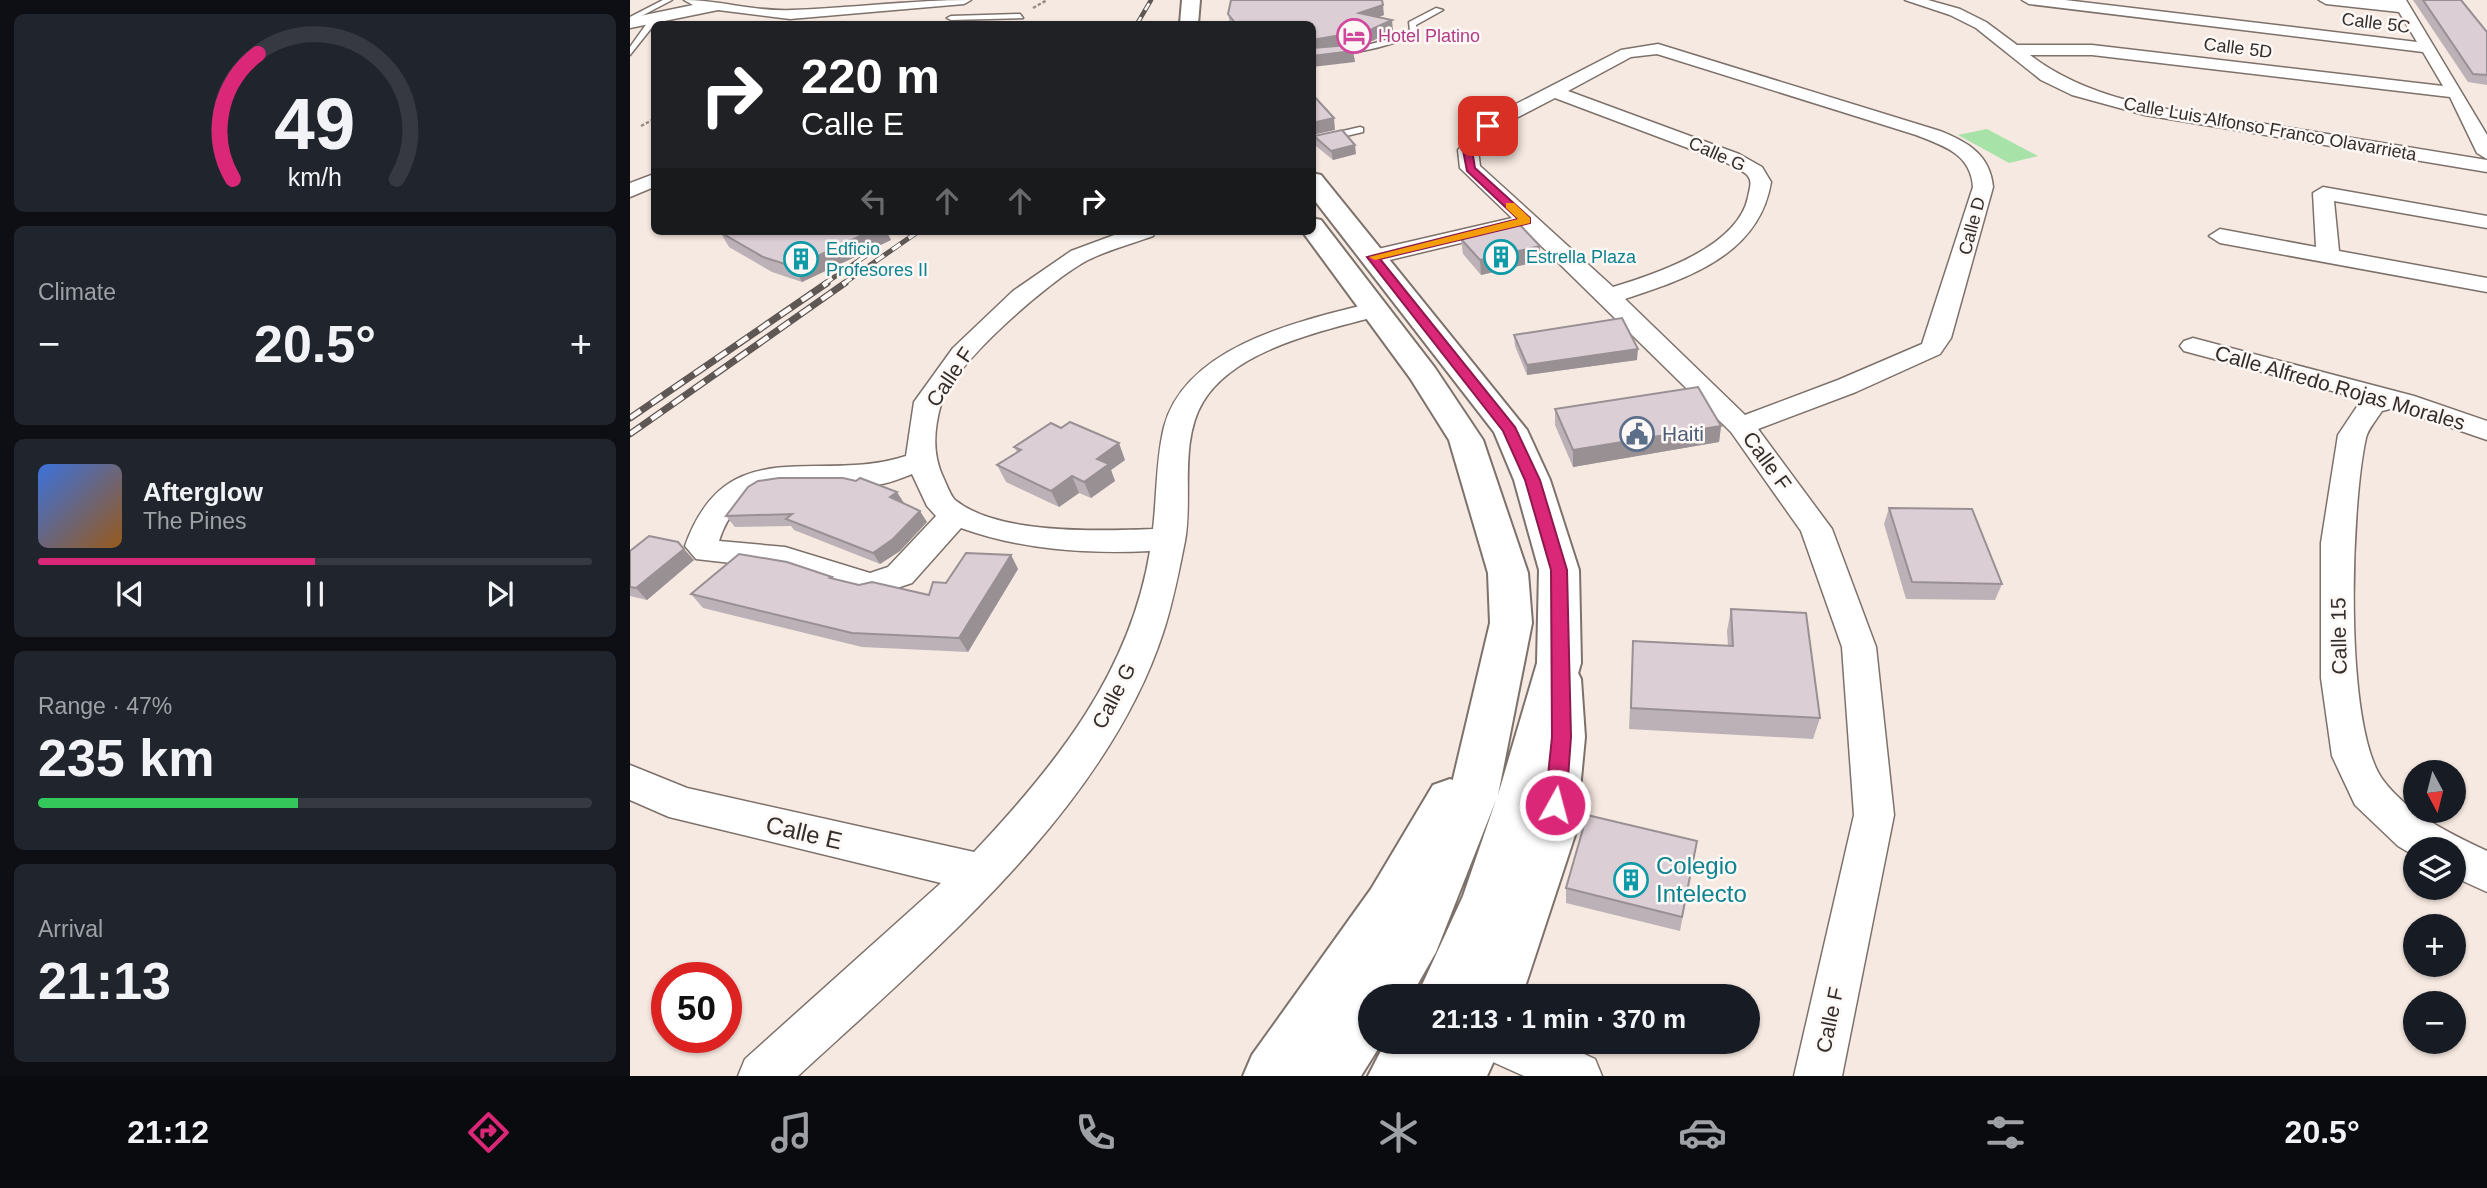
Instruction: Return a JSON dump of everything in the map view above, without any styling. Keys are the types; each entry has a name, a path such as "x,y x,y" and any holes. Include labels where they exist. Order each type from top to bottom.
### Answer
{"main road":[{"path":"1189,21 1191,0"},
{"path":"1316,185 1510,430 1532,480 1559,570 1562,737 1551,832 1498,984"},
{"path":"1316,231 1376,309 1466,440 1508,572 1511,623 1501,679 1472,796 1417,933 1386,984"},
{"path":"1451,984 1466,955 1489,896 1523,792 1559,663"},
{"path":"1273,1076 1332,993 1428,846 1501,679"},
{"path":"1327,1076 1358,1028"},
{"path":"1398,1076 1411,1054"},
{"path":"1454,1076 1467,1054"}],"street":[{"path":"691,0 764,14 790,15 896,5 970,2"},
{"name":"Calle Luis Alfonso Franco Olavarrieta","path":"1912,0 1955,12 1981,25 2047,76 2078,91 2145,110 2487,166"},
{"name":"Calle 5C","path":"2030,0 2427,48"},
{"path":"2326,0 2402,4 2456,93 2487,153"},
{"path":"947,21 970,2"},
{"path":"653,21 679,10 729,7"},
{"path":"630,22 651,21"},
{"name":"Calle F","path":"1647,48 1627,52 1488,126 1468,150 1470,169 1609,296 1741,426 1816,528 1859,647 1874,815 1818,1076"},
{"name":"Calle D","path":"1647,48 1859,109 1923,131 1962,148 1983,172 1983,187 1963,259 1938,338 1931,349 1847,386 1741,426"},
{"name":"Calle 5D","path":"2015,50 2092,50 2456,93"},
{"name":"Calle G","path":"1556,92 1732,158 1755,171 1761,182 1757,202 1745,221 1724,245 1702,262 1673,276 1609,296"},
{"path":"630,191 651,181"},
{"path":"2328,256 2323,193 2487,222"},
{"path":"1373,257 1526,221"},
{"name":"Calle F","path":"920,461 920,443 928,402 962,353 1021,296 1079,256 1135,235"},
{"path":"2220,236 2487,285"},
{"name":"Calle G","path":"762,1076 982,873 1073,769 1107,716 1145,636 1170,539 1178,427 1183,410 1196,390 1255,346 1376,309"},
{"name":"Calle Alfredo Rojas Morales","path":"2193,346 2425,409 2487,431"},
{"name":"Calle 15","path":"2386,399 2372,405 2352,435 2337,542 2339,678 2351,756 2369,793 2421,837"},
{"path":"956,514 900,575 870,585 785,558 707,551 701,546 703,537 729,497 755,480 769,477 880,475 920,461 942,506 1012,536 1083,544 1170,539"},
{"name":"Calle E","path":"630,782 682,805 982,873"},
{"path":"2466,862 2487,872"},
{"path":"1530,1054 1578,1076"}],"lane":[{"path":"630,22 668,0"},
{"path":"1316,54 1362,52 1381,48 1414,32 1412,24 1439,9"},
{"path":"947,21 1020,16"},
{"path":"630,53 651,24"},
{"path":"1316,140 1360,130"}],"path":[{"path":"641,126 651,118"}],"green space":[{"path":"1987,129 2038,156 2009,163 1958,135"}],"building":[{"path":"1231,0 1382,0 1383,5 1359,13 1392,20 1370,30 1316,39 1316,21 1234,21 1228,14"},
{"path":"2423,0 2461,0 2487,32 2487,75 2473,74"},
{"path":"1349,45 1353,51 1316,56 1316,48"},
{"path":"1316,98 1334,118 1316,122"},
{"path":"1342,130 1355,145 1331,151 1316,136"},
{"path":"1520,225 1540,246 1480,260 1461,239"},
{"path":"725,235 862,235 794,267 763,257"},
{"path":"1622,318 1638,349 1527,365 1514,335"},
{"path":"1698,387 1721,426 1573,450 1555,409"},
{"path":"1070,422 1119,443 1097,459 1109,464 1084,482 1072,476 1051,491 997,465 1021,450 1014,447 1051,423 1061,428"},
{"path":"779,478 843,478 856,481 860,478 897,492 890,497 920,511 893,539 873,553 786,519 792,514 726,516 748,487 758,481"},
{"path":"1889,508 1972,509 2002,584 1912,582"},
{"path":"649,536 678,542 684,549 636,588 630,587 630,551"},
{"path":"966,553 1011,555 959,638 852,633 691,594 739,554 787,562 832,577 830,578 859,585 872,582 929,595 933,582 946,583"},
{"path":"1731,609 1806,613 1820,718 1631,708 1633,641 1733,646"},
{"name":"Colegio Intelecto","path":"1587,815 1697,841 1682,917 1566,888"}],"railway":[{"path":"1139,21 1151,0"},
{"path":"843,284 913,235"},
{"path":"824,284 870,253"},
{"path":"630,418 827,283"},
{"path":"630,434 845,283"}],"slow traffic":[{"path":"1375,257 1526,221 1510,206"}],"place":[{"name":"Hotel Platino","path":"1354,36"},
{"name":"Estrella Plaza","path":"1501,257"},
{"name":"Edficio Profesores II","path":"801,259"},
{"name":"Haiti","path":"1637,434"},
{"name":"Colegio Intelecto","path":"1631,880"}],"route":[{"path":"1488,126 1475,138 1468,150 1470,169 1526,221 1373,257 1510,430 1532,480 1559,570 1562,737 1555,805"}]}
